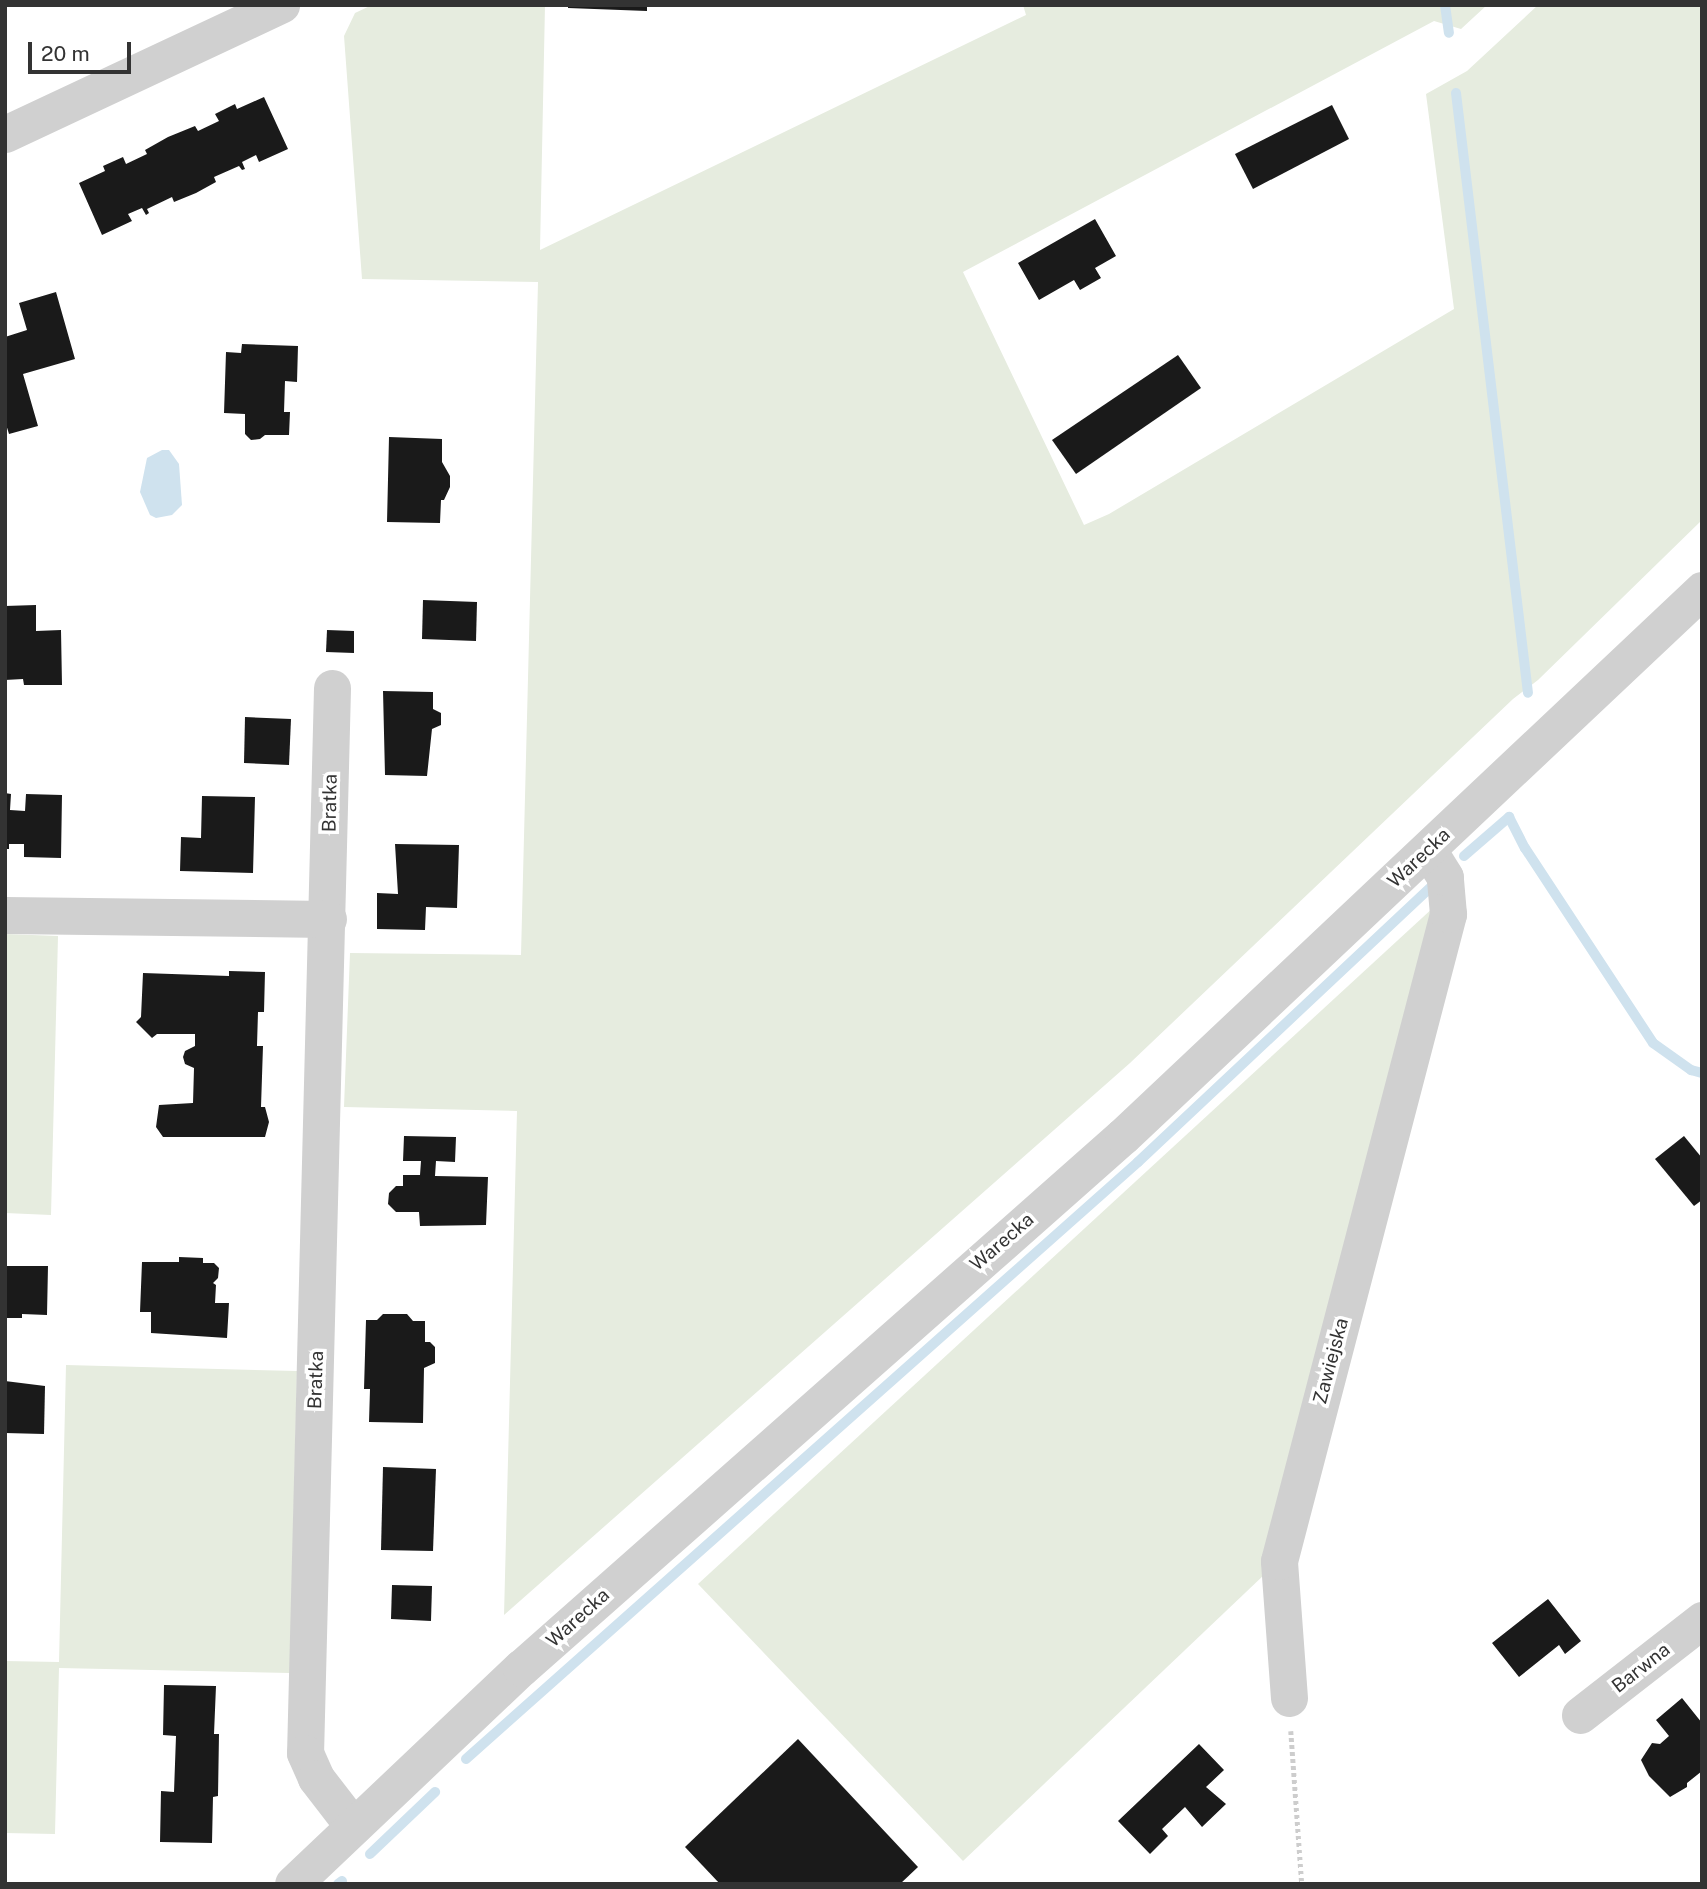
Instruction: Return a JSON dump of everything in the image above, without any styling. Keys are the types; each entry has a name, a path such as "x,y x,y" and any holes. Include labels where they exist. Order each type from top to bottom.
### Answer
{"street":[{"path":"5,134 281,5"},
{"name":"Warecka","path":"293,1884 531,1659 1123,1136 1702,590"},
{"name":"Bratka","path":"332,688 305,1752 316,1778 353,1826"},
{"name":"Zawiejska","path":"1289,1698 1279,1561 1448,914 1445,877 1428,850"},
{"path":"5,915 328,919"},
{"name":"Barwna","path":"1580,1715 1702,1620"}],"path":[{"path":"1289,1698 1302,1884"}],"shaded area":[{"path":"372,5 545,5 540,250 1026,15 1023,5 1487,5 1461,29 1434,21 963,272 1084,525 1109,514 1454,309 1426,94 1467,71 1538,5 1702,5 1702,520 1538,680 1513,699 1130,1063 504,1615 517,1111 344,1107 350,953 521,955 538,282 362,279 344,36 355,13"},
{"path":"1435,906 1265,1574 963,1861 698,1584"},
{"path":"5,934 58,936 51,1215 5,1213"},
{"path":"66,1365 297,1371 290,1673 59,1668 55,1834 5,1833 5,1661 59,1662"}],"water":[{"path":"162,450 169,450 179,464 182,505 172,515 156,518 150,515 140,492 147,458"}],"building":[{"path":"568,5 647,5 647,11 568,8"},
{"path":"264,97 288,149 259,162 256,155 242,162 245,169 242,170 239,166 214,177 216,182 174,202 172,197 147,209 149,213 146,215 142,208 128,214 132,221 102,235 79,183 105,171 103,166 123,157 126,164 147,154 145,150 168,137 195,126 198,131 219,121 215,114 235,104 237,109"},
{"path":"1332,105 1349,139 1253,189 1235,154"},
{"path":"1095,219 1116,256 1095,268 1101,278 1080,290 1074,280 1039,300 1018,263"},
{"path":"56,292 75,359 23,374 38,426 9,434 5,421 5,337 27,330 19,303"},
{"path":"242,344 298,346 297,382 285,381 284,412 290,412 289,435 265,435 251,440 245,434 245,414 224,413 226,352 241,353"},
{"path":"1178,355 1201,388 1076,474 1052,440"},
{"path":"389,437 442,439 442,462 450,476 450,487 444,500 441,500 440,523 387,522"},
{"path":"423,600 477,602 476,641 422,639"},
{"path":"36,605 36,631 61,630 62,685 24,685 23,679 5,680 5,606"},
{"path":"327,630 354,631 354,653 326,652"},
{"path":"383,691 433,692 433,709 441,713 441,725 432,729 427,776 385,775"},
{"path":"245,717 291,719 289,765 244,763"},
{"path":"5,793 11,794 10,810 25,811 26,794 62,795 61,858 24,857 24,844 9,844 9,849 5,849"},
{"path":"202,796 255,797 253,873 180,871 181,837 201,838"},
{"path":"395,844 459,845 457,908 426,907 425,930 377,929 377,893 398,894"},
{"path":"229,971 265,972 264,1012 258,1012 257,1046 263,1046 261,1107 265,1107 269,1122 265,1137 163,1137 156,1127 159,1105 193,1103 194,1068 185,1064 183,1057 185,1051 195,1046 195,1034 157,1034 152,1038 136,1022 141,1017 143,973 229,976"},
{"path":"404,1136 456,1137 455,1162 436,1161 435,1176 488,1177 486,1225 420,1226 419,1212 396,1212 388,1204 389,1193 396,1186 403,1186 403,1175 420,1175 421,1161 403,1161"},
{"path":"1684,1136 1702,1158 1702,1200 1694,1206 1655,1159"},
{"path":"179,1257 203,1258 203,1263 214,1263 219,1268 218,1278 213,1283 216,1285 215,1303 229,1303 227,1338 151,1333 151,1312 140,1312 142,1262 179,1262"},
{"path":"5,1266 48,1266 47,1315 22,1314 22,1318 7,1318"},
{"path":"383,1314 407,1314 413,1321 425,1321 425,1342 430,1342 435,1347 435,1363 424,1368 423,1423 369,1422 370,1389 364,1389 366,1320 377,1320"},
{"path":"5,1381 45,1386 44,1434 5,1433"},
{"path":"383,1467 436,1469 433,1551 381,1550"},
{"path":"392,1585 432,1586 431,1621 391,1619"},
{"path":"1548,1599 1581,1641 1565,1654 1559,1645 1519,1677 1492,1643"},
{"path":"164,1685 216,1686 214,1734 219,1734 218,1796 213,1797 212,1843 160,1842 161,1791 174,1792 176,1736 163,1735"},
{"path":"1682,1698 1702,1723 1702,1771 1687,1783 1687,1787 1670,1797 1649,1776 1641,1760 1652,1743 1660,1744 1669,1736 1656,1720"},
{"path":"798,1739 918,1867 900,1884 720,1884 685,1847"},
{"path":"1199,1744 1224,1770 1206,1787 1226,1804 1202,1827 1185,1807 1162,1829 1168,1836 1150,1854 1118,1821"}],"waterway":[{"path":"1445,5 1449,33"},
{"path":"1456,93 1528,693"},
{"path":"1464,856 1509,817 1525,848 1653,1043 1691,1070 1702,1073"},
{"path":"466,1759 1138,1162 1431,887"},
{"path":"370,1854 435,1792"},
{"path":"338,1884 342,1881"}]}
